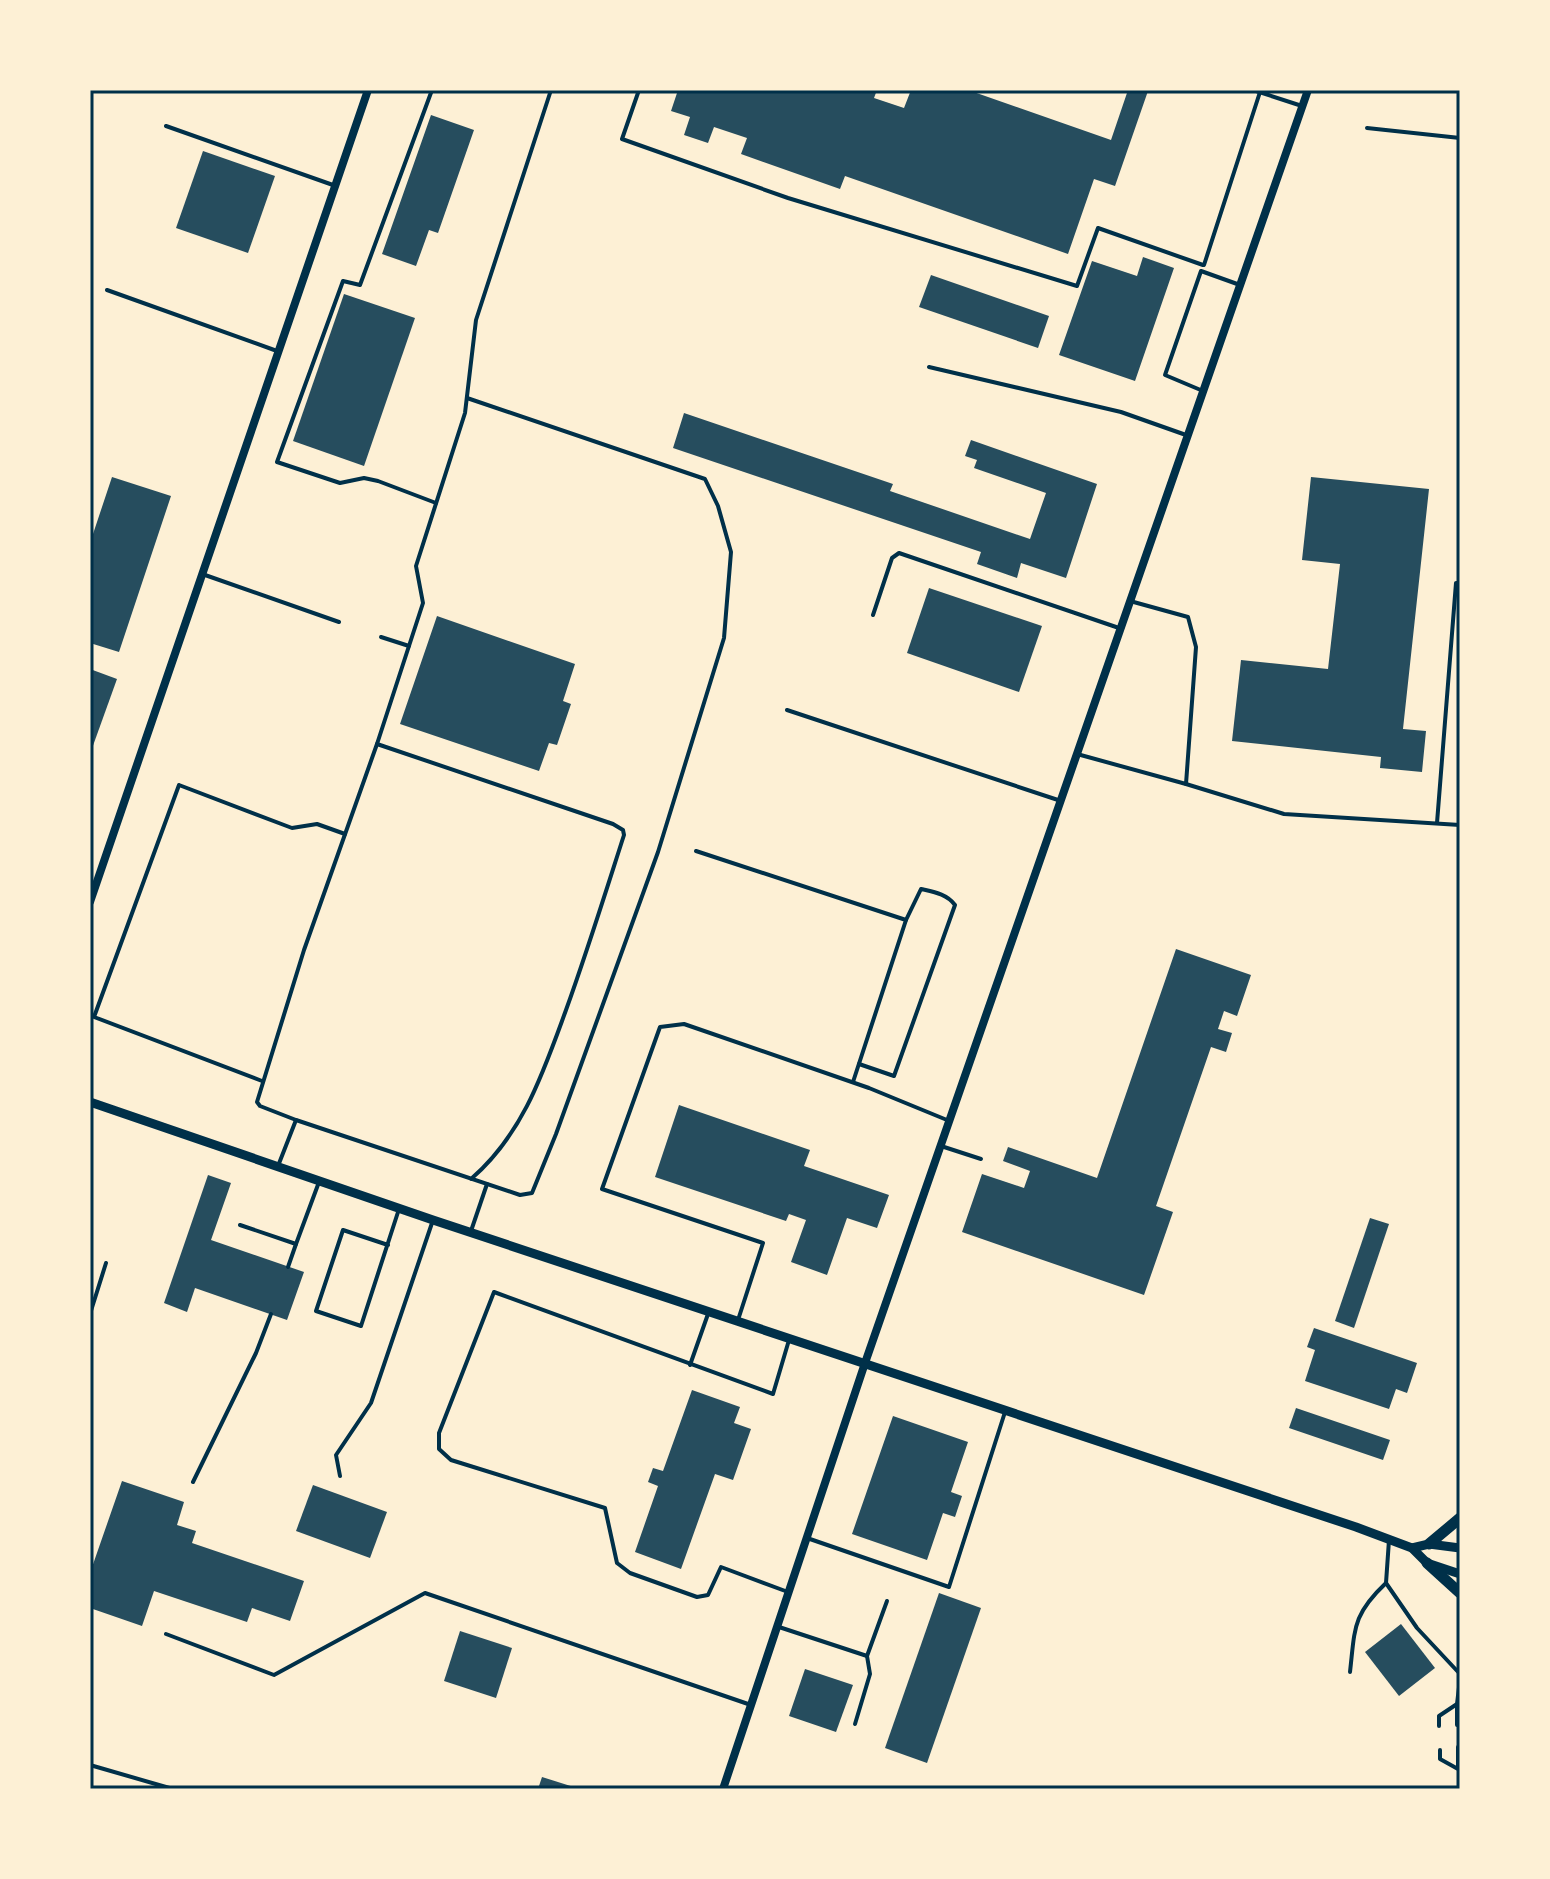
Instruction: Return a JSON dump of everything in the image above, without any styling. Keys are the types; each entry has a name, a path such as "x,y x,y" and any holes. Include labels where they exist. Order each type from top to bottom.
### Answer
{"main road":[{"path":"1429,1544 1460,1518"},
{"path":"1427,1563 1460,1593"}],"street":[{"path":"90,902 368,90"},
{"path":"723,1789 865,1363 1308,90"},
{"path":"90,1102 1389,1540 1412,1548 1427,1563 1460,1574"},
{"path":"1412,1548 1429,1544 1460,1548"}],"lane":[{"path":"432,90 360,285 343,281 277,462 340,483 364,478 378,481 436,503"},
{"path":"467,398 705,479 718,506 731,552 724,638 658,852 540,1177 532,1193 520,1195 296,1120 260,1106 257,1098 423,603 416,566 465,413 476,320 551,90"},
{"path":"639,90 622,139 788,198 1077,286 1098,228 1240,285"},
{"path":"1253,90 1302,106"},
{"path":"1203,391 1165,375 1260,92"},
{"path":"166,126 335,186"},
{"path":"1367,128 1460,138"},
{"path":"107,290 279,351"},
{"path":"929,367 1121,412 1188,435"},
{"path":"873,615 892,558 899,553 1121,628"},
{"path":"202,574 339,622"},
{"path":"1437,823 1456,583 1460,583"},
{"path":"1130,601 1188,617 1196,647 1186,784"},
{"path":"381,637 409,646"},
{"path":"787,710 1061,801"},
{"path":"377,744 623,830 624,835 583,962 527,1111 510,1138 471,1179"},
{"path":"1077,754 1284,814 1460,825"},
{"path":"262,1081 94,1017 179,785 292,828 317,824 345,834"},
{"path":"696,851 906,920"},
{"path":"853,1082 906,920 921,889 951,899 955,905 894,1076 859,1064"},
{"path":"738,1320 763,1243 602,1189 660,1027 684,1024 853,1082 949,1121"},
{"path":"278,1166 296,1120"},
{"path":"941,1146 981,1159"},
{"path":"288,1267 320,1180"},
{"path":"471,1231 487,1184"},
{"path":"388,1245 343,1230 316,1311 361,1326 388,1245 400,1207"},
{"path":"340,1476 336,1455 371,1403 433,1220"},
{"path":"240,1225 296,1244"},
{"path":"90,1314 106,1263"},
{"path":"788,1592 721,1567 708,1595 697,1597 630,1573 617,1563 605,1508 451,1460 439,1449 439,1433 494,1292 773,1394 790,1338"},
{"path":"690,1365 709,1311"},
{"path":"193,1482 256,1353 271,1314"},
{"path":"807,1538 949,1587 1006,1410"},
{"path":"1389,1540 1386,1583 1417,1628 1460,1676 1457,1725"},
{"path":"1350,1672 1355,1621 1368,1599 1386,1583"},
{"path":"166,1634 274,1675 425,1593 751,1705"},
{"path":"855,1724 870,1674 867,1656 887,1601"},
{"path":"777,1626 867,1656"},
{"path":"1439,1726 1439,1716 1459,1705"},
{"path":"1458,1747 1459,1789"},
{"path":"1440,1750 1440,1759 1459,1768"},
{"path":"90,1765 173,1789"}],"building":[{"path":"678,90 877,90 874,98 904,108 911,90 968,90 1111,140 1128,90 1148,91 1115,186 1094,179 1068,254 845,176 840,189 741,154 747,138 714,127 708,143 684,135 690,117 671,111"},
{"path":"431,115 474,130 438,233 429,230 416,266 382,254"},
{"path":"203,151 275,176 248,253 176,228"},
{"path":"1143,257 1174,268 1135,381 1059,355 1092,261 1137,276"},
{"path":"931,275 1049,316 1038,348 919,307"},
{"path":"344,294 415,318 364,466 293,441"},
{"path":"684,413 893,484 890,491 1030,539 1046,493 974,468 977,460 965,456 971,440 1097,484 1066,578 1021,563 1017,578 977,564 981,552 673,448"},
{"path":"112,477 171,496 119,652 90,643 90,543"},
{"path":"1311,477 1429,489 1403,729 1426,731 1422,772 1380,768 1381,757 1232,741 1241,660 1328,669 1340,564 1302,560"},
{"path":"929,588 1042,626 1019,692 907,653"},
{"path":"437,616 575,664 563,701 571,704 557,745 549,743 539,771 400,724"},
{"path":"90,669 117,679 90,754"},
{"path":"1176,949 1251,975 1237,1016 1224,1011 1218,1029 1232,1033 1226,1052 1211,1047 1156,1206 1173,1212 1144,1295 962,1232 982,1174 1024,1188 1030,1171 1003,1161 1008,1147 1097,1178"},
{"path":"679,1105 810,1150 804,1166 889,1195 877,1228 847,1218 827,1275 791,1262 806,1220 789,1214 786,1221 655,1177"},
{"path":"208,1175 231,1183 211,1240 304,1272 287,1320 195,1288 187,1312 164,1303"},
{"path":"1370,1218 1389,1224 1354,1328 1335,1321"},
{"path":"1314,1328 1417,1363 1407,1393 1396,1389 1389,1409 1305,1381 1315,1350 1307,1347"},
{"path":"692,1390 740,1407 734,1423 751,1429 733,1480 715,1474 681,1569 635,1552 658,1486 648,1482 653,1468 663,1471"},
{"path":"1296,1408 1390,1440 1383,1460 1289,1428"},
{"path":"893,1416 968,1442 951,1492 962,1496 955,1517 943,1513 927,1560 852,1534"},
{"path":"122,1481 184,1502 177,1525 196,1531 192,1543 304,1581 290,1621 252,1608 247,1622 154,1591 142,1626 90,1608 90,1573"},
{"path":"313,1485 387,1512 370,1558 296,1531"},
{"path":"939,1593 981,1608 927,1763 885,1748"},
{"path":"1401,1624 1435,1668 1399,1696 1365,1652"},
{"path":"460,1631 512,1648 496,1698 444,1681"},
{"path":"805,1669 853,1685 836,1732 789,1716"},
{"path":"542,1777 577,1788 577,1789 538,1789"}]}
